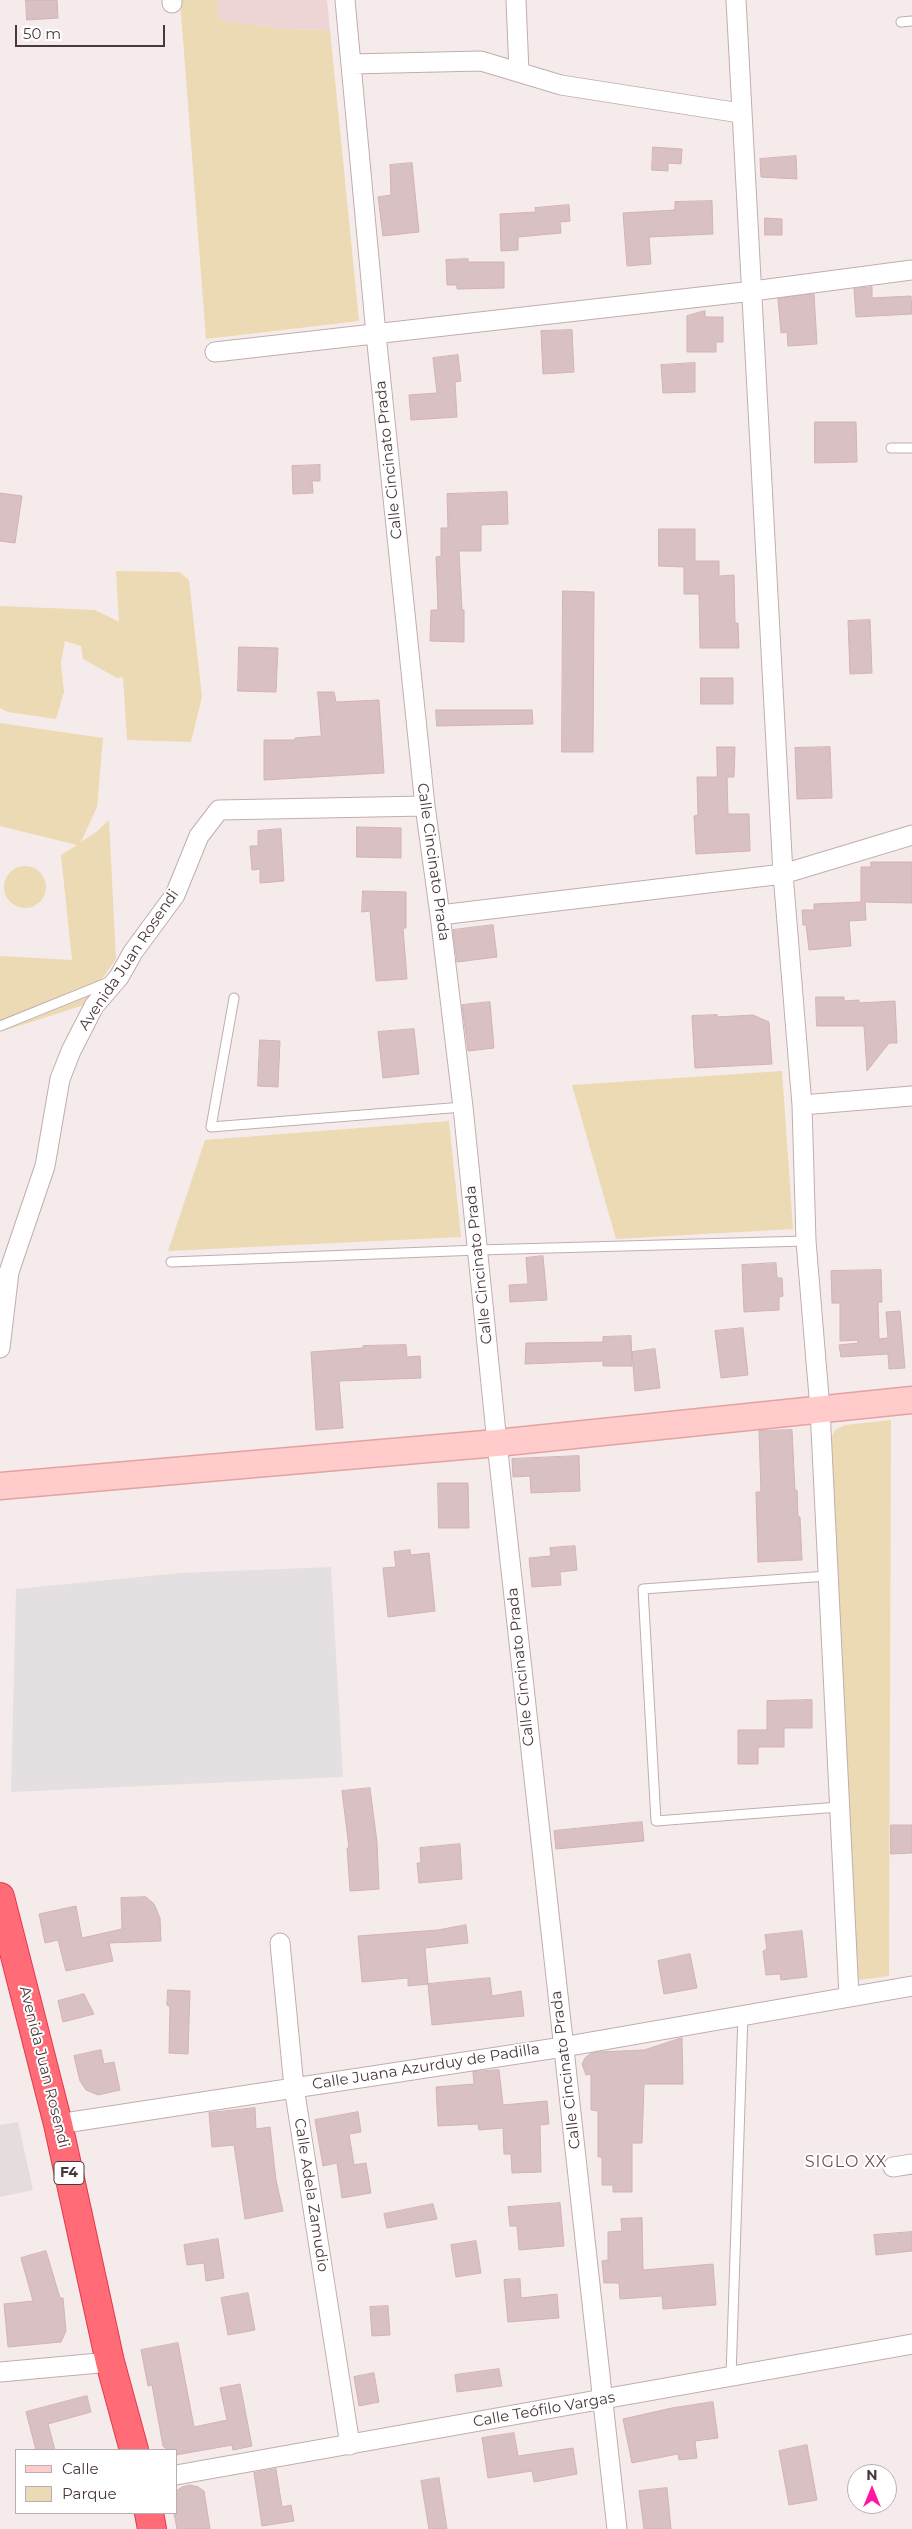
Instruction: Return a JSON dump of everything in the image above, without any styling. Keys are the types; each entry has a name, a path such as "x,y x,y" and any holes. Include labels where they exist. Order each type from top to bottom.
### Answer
{"highway":[{"name":"Avenida Juan Rosendi","path":"1,1894 58,2124 110,2362 134,2449"},
{"path":"149,2514 152,2529"}],"main road":[{"path":"0,1486 497,1443 912,1400"}],"street":[{"name":"Calle Cincinato Prada","path":"345,0 376,334 424,806 440,916 463,1107 497,1443 617,2529"},
{"path":"516,0 519,72"},
{"path":"736,0 740,113 753,291 783,874 802,1105 806,1241 820,1409 849,1996"},
{"path":"351,64 481,61 561,85 740,113"},
{"path":"215,352 753,291 912,270"},
{"name":"Avenida Juan Rosendi","path":"0,1348 9,1272 45,1166 60,1079 79,1033 90,1013 119,978 133,952 175,895 200,836 219,810 424,806"},
{"path":"440,916 783,874 912,835"},
{"path":"802,1105 912,1096"},
{"name":"Calle Adela Zamudio","path":"280,1943 294,2087 350,2445"},
{"name":"Calle Juana Azurduy de Padilla","path":"58,2124 563,2047 743,2014 912,1986"},
{"path":"893,2167 912,2164"},
{"name":"Calle Teófilo Vargas","path":"178,2475 912,2344"},
{"path":"0,2372 110,2362"}],"lane":[{"path":"901,22 912,21"},
{"path":"891,448 912,448"},
{"path":"0,1026 119,978"},
{"path":"234,998 211,1127 463,1107"},
{"path":"171,1262 478,1250 806,1241"},
{"path":"828,1576 643,1589 656,1821 840,1807"},
{"path":"731,2376 743,2014"}],"shaded area":[{"path":"217,0 327,0 330,30 283,29 218,20"},
{"path":"331,1567 343,1777 11,1792 16,1589 180,1573"},
{"path":"18,2122 33,2190 0,2197 0,2125"}],"green space":[{"path":"180,0 217,0 219,20 283,29 330,30 359,321 206,339"},
{"path":"116,571 179,572 189,580 202,697 191,742 127,740 123,677 117,678 83,659 81,646 65,641 61,663 64,692 56,719 8,712 0,708 0,606 95,610 119,622"},
{"path":"0,723 103,738 97,807 81,842 109,820 116,959 84,1005 0,1032 0,956 72,960 61,855 77,845 0,826"},
{"path":"29,866 37,869 43,875 46,887 43,899 37,905 21,908 13,905 7,899 4,883 7,875 13,869"},
{"path":"782,1071 793,1229 616,1239 572,1085"},
{"path":"449,1121 461,1237 168,1251 205,1140"},
{"path":"891,1420 889,1976 859,1980 853,1975 830,1440 835,1430 845,1425"}],"building":[{"path":"26,0 57,0 58,18 27,20"},
{"path":"653,147 682,149 681,164 668,163 668,171 652,170"},
{"path":"796,156 797,179 761,177 760,159"},
{"path":"412,163 419,232 383,236 378,197 391,195 390,165"},
{"path":"712,201 713,234 649,237 651,264 627,266 623,213 675,210 675,202"},
{"path":"569,205 570,221 560,222 561,233 518,237 518,250 501,251 500,214 536,212 535,208"},
{"path":"765,218 782,219 782,235 765,235"},
{"path":"468,259 468,262 504,262 504,288 457,289 457,285 447,285 446,260"},
{"path":"872,287 872,298 911,296 912,314 856,317 854,289"},
{"path":"814,294 817,344 788,346 787,332 781,333 778,299"},
{"path":"705,311 705,317 723,317 723,342 716,342 716,352 687,352 687,316"},
{"path":"572,330 574,372 543,374 541,331"},
{"path":"458,355 461,381 455,382 457,417 411,420 409,395 437,393 433,358"},
{"path":"695,363 695,392 663,393 661,365"},
{"path":"815,422 856,422 857,462 815,463"},
{"path":"320,465 320,481 312,481 313,493 293,494 292,466"},
{"path":"507,492 508,524 481,525 481,551 459,551 462,610 464,610 464,642 430,641 431,610 438,610 436,557 441,556 441,528 448,528 447,494"},
{"path":"0,493 22,496 15,543 0,541"},
{"path":"659,529 695,529 695,561 719,561 719,576 734,575 735,623 738,623 739,648 700,648 699,594 684,594 684,567 659,566"},
{"path":"563,591 594,592 593,752 562,752"},
{"path":"870,620 872,673 850,674 848,621"},
{"path":"239,647 278,648 276,692 238,691"},
{"path":"701,678 733,678 733,704 701,704"},
{"path":"318,692 334,692 336,702 379,700 384,773 264,780 264,740 295,740 295,738 321,736"},
{"path":"436,710 532,710 533,724 437,726"},
{"path":"717,747 735,747 734,777 727,777 728,814 749,814 750,851 696,854 694,816 698,815 697,777 717,777"},
{"path":"830,747 832,798 797,799 795,748"},
{"path":"357,827 401,828 401,858 357,857"},
{"path":"281,829 284,881 260,883 260,869 252,870 250,846 258,846 258,831"},
{"path":"871,862 912,862 912,903 865,902 866,920 849,921 851,946 809,950 806,925 803,925 802,910 814,910 814,904 861,902 861,867 871,867"},
{"path":"363,891 406,892 406,928 403,928 407,979 376,981 370,911 362,912"},
{"path":"493,925 497,957 457,962 453,930"},
{"path":"816,997 844,997 844,1001 859,1000 859,1003 895,1001 897,1043 889,1043 867,1071 864,1026 817,1026"},
{"path":"490,1002 494,1048 468,1051 462,1005"},
{"path":"717,1015 717,1017 753,1015 769,1022 772,1064 695,1068 692,1016"},
{"path":"414,1029 419,1074 383,1078 378,1032"},
{"path":"260,1040 280,1041 278,1087 258,1086"},
{"path":"543,1256 547,1300 510,1302 509,1285 528,1284 526,1258"},
{"path":"776,1263 777,1278 782,1278 783,1296 779,1297 779,1310 744,1312 742,1265"},
{"path":"881,1270 882,1302 878,1302 879,1339 888,1338 886,1312 900,1311 905,1368 889,1369 888,1354 841,1357 839,1345 858,1343 858,1340 840,1341 840,1303 832,1303 831,1271"},
{"path":"743,1328 748,1375 721,1378 715,1331"},
{"path":"631,1336 632,1366 603,1366 603,1361 525,1364 526,1343 603,1342 603,1337"},
{"path":"406,1345 407,1357 420,1356 421,1378 339,1381 343,1428 316,1430 311,1352 363,1348 363,1346"},
{"path":"655,1349 660,1388 635,1391 632,1352"},
{"path":"792,1430 795,1491 797,1490 798,1517 800,1517 802,1560 758,1562 756,1492 761,1492 759,1431"},
{"path":"579,1456 580,1491 531,1493 530,1476 513,1477 512,1459"},
{"path":"438,1483 468,1483 469,1528 439,1528"},
{"path":"575,1546 577,1570 560,1572 561,1585 532,1587 529,1558 551,1556 550,1548"},
{"path":"410,1550 411,1555 429,1553 435,1611 388,1617 383,1568 396,1567 394,1552"},
{"path":"812,1700 812,1728 784,1728 784,1747 758,1747 758,1764 738,1764 738,1730 767,1730 767,1701"},
{"path":"370,1788 377,1842 379,1889 350,1891 347,1848 349,1848 342,1791"},
{"path":"642,1822 644,1841 556,1849 554,1831"},
{"path":"891,1825 912,1825 912,1853 891,1854"},
{"path":"460,1844 462,1879 419,1883 417,1863 421,1863 420,1848"},
{"path":"146,1897 154,1904 160,1918 161,1941 109,1943 113,1961 66,1971 58,1940 45,1943 39,1914 76,1906 82,1938 122,1929 121,1898"},
{"path":"466,1925 468,1943 425,1948 428,1984 408,1986 408,1978 362,1982 358,1936 438,1930"},
{"path":"802,1931 807,1977 781,1980 780,1974 766,1975 763,1951 767,1949 765,1935"},
{"path":"690,1954 697,1988 664,1994 658,1961"},
{"path":"490,1978 492,1996 521,1991 524,2016 432,2025 428,1984"},
{"path":"168,1990 190,1991 188,2054 169,2053 170,2007 167,2005"},
{"path":"84,1994 94,2014 63,2022 58,2001"},
{"path":"682,2038 683,2084 644,2084 642,2143 632,2143 632,2192 613,2192 613,2185 602,2185 602,2157 598,2157 598,2111 591,2110 591,2074 586,2075 582,2064 590,2054 644,2050"},
{"path":"101,2050 104,2064 114,2062 120,2090 98,2095 86,2090 80,2081 74,2056"},
{"path":"499,2070 503,2105 547,2101 549,2124 540,2125 541,2172 512,2173 511,2154 504,2154 503,2128 479,2130 478,2124 438,2126 436,2087 474,2084 473,2072"},
{"path":"255,2108 256,2129 270,2127 276,2180 283,2211 245,2219 234,2145 212,2147 209,2113"},
{"path":"358,2112 361,2132 349,2134 354,2165 366,2163 371,2193 342,2198 337,2163 323,2166 315,2120"},
{"path":"560,2203 564,2246 519,2250 517,2226 510,2226 508,2207"},
{"path":"433,2204 437,2219 387,2228 384,2214"},
{"path":"642,2218 643,2270 713,2264 716,2305 663,2309 662,2296 620,2299 619,2283 604,2283 602,2261 608,2260 608,2232 622,2231 621,2219"},
{"path":"912,2232 912,2251 876,2255 874,2235"},
{"path":"218,2239 224,2278 206,2281 204,2263 187,2265 184,2245"},
{"path":"476,2241 481,2273 456,2277 451,2245"},
{"path":"46,2251 60,2298 63,2298 66,2331 61,2342 8,2347 4,2304 33,2301 21,2258"},
{"path":"520,2279 521,2298 557,2294 559,2318 508,2322 504,2280"},
{"path":"248,2293 255,2330 228,2335 221,2298"},
{"path":"388,2306 390,2335 372,2336 370,2307"},
{"path":"178,2343 194,2427 227,2420 220,2388 240,2384 252,2446 233,2450 232,2445 178,2455 178,2449 166,2449 163,2446 152,2385 148,2386 141,2350"},
{"path":"499,2369 502,2386 457,2392 455,2375"},
{"path":"374,2373 379,2402 359,2406 354,2377"},
{"path":"87,2396 91,2412 48,2424 55,2449 36,2449 26,2412"},
{"path":"713,2402 718,2438 695,2441 697,2458 679,2460 678,2454 632,2463 623,2419 672,2408"},
{"path":"514,2433 518,2456 573,2448 577,2474 534,2482 532,2471 488,2478 482,2438"},
{"path":"807,2445 817,2500 789,2505 779,2451"},
{"path":"276,2469 282,2507 291,2505 294,2521 262,2526 254,2473"},
{"path":"439,2478 447,2529 429,2529 421,2481"},
{"path":"190,2485 204,2491 210,2529 177,2529 174,2514 178,2514 178,2490"},
{"path":"667,2488 671,2529 644,2529 639,2491"}],"district":[{"name":"SIGLO XX","path":"846,2162"}]}
